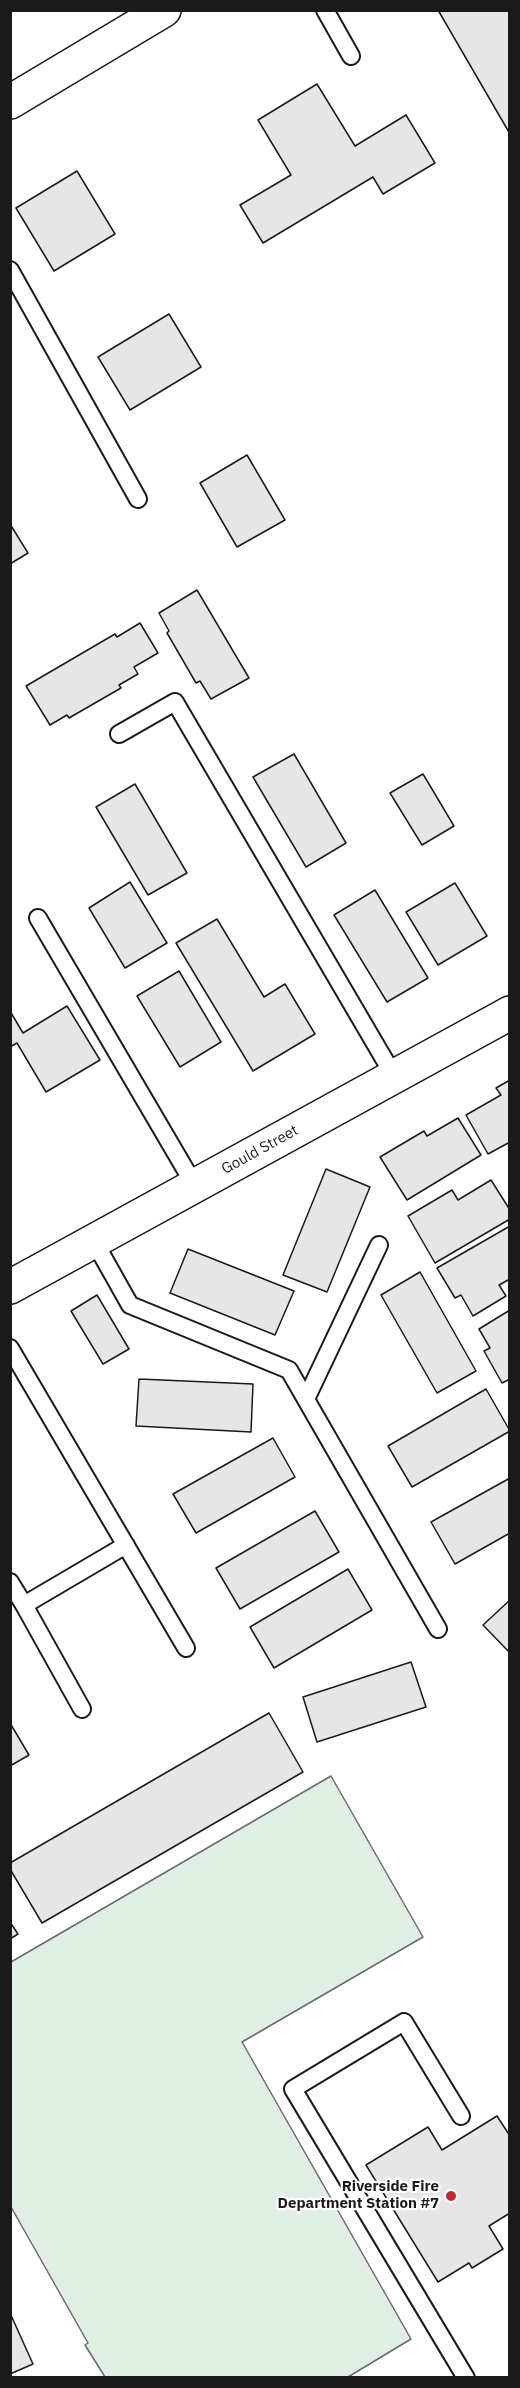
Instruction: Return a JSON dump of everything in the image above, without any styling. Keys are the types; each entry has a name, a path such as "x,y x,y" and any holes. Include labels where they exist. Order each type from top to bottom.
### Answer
{"street":[{"path":"10,102 164,10"},
{"name":"Gould Street","path":"10,1287 510,1013"}],"lane":[{"path":"325,10 351,56"},
{"path":"10,270 138,499"},
{"path":"119,734 175,702 394,1076"},
{"path":"38,918 195,1186"},
{"path":"94,1241 130,1305 289,1370 438,1629"},
{"path":"306,1399 380,1245"},
{"path":"10,1348 186,1648"},
{"path":"24,1605 126,1545"},
{"path":"10,1582 82,1709"},
{"path":"460,2116 404,2022 292,2089 466,2378"}],"green space":[{"path":"331,1776 423,1937 242,2042 411,2339 348,2377 105,2377 85,2345 88,2343 11,2207 11,1962"}],"building":[{"path":"438,10 510,10 510,134"},
{"path":"317,84 355,146 406,115 435,163 383,194 373,177 263,243 240,205 291,175 258,120"},
{"path":"77,171 115,234 54,271 16,208"},
{"path":"169,314 201,367 130,410 98,357"},
{"path":"247,455 285,520 237,547 200,483"},
{"path":"10,524 28,553 10,564"},
{"path":"197,590 249,678 211,699 200,681 196,683 167,633 169,631 159,613"},
{"path":"140,623 158,653 134,667 138,674 119,685 121,688 69,718 67,715 50,725 26,686 115,634 117,637"},
{"path":"294,754 346,843 306,867 253,777"},
{"path":"423,774 454,826 422,845 390,793"},
{"path":"135,784 187,873 148,895 96,807"},
{"path":"130,882 167,943 125,968 89,908"},
{"path":"455,883 487,936 438,965 406,912"},
{"path":"375,890 428,978 387,1002 334,915"},
{"path":"217,919 264,997 285,984 315,1034 253,1071 176,943"},
{"path":"179,971 221,1042 180,1067 137,996"},
{"path":"67,1006 100,1060 46,1092 17,1043 10,1047 10,1011 23,1033"},
{"path":"510,1080 510,1142 488,1154 466,1115 501,1095 496,1088"},
{"path":"458,1118 481,1155 407,1200 380,1157 424,1131 427,1136"},
{"path":"326,1169 370,1187 327,1292 283,1275"},
{"path":"491,1180 510,1210 510,1219 435,1263 408,1216 452,1190 458,1200"},
{"path":"510,1226 510,1279 499,1285 506,1296 473,1316 461,1295 455,1298 437,1268"},
{"path":"188,1249 294,1291 275,1335 170,1293"},
{"path":"420,1272 476,1371 437,1393 381,1295"},
{"path":"97,1295 129,1349 103,1364 71,1311"},
{"path":"510,1310 510,1379 502,1383 484,1351 490,1348 479,1329"},
{"path":"139,1379 253,1384 251,1432 136,1426"},
{"path":"486,1389 510,1431 412,1487 388,1446"},
{"path":"273,1438 295,1477 196,1533 173,1494"},
{"path":"510,1478 510,1533 455,1564 431,1522"},
{"path":"315,1511 339,1552 240,1609 216,1568"},
{"path":"348,1569 372,1610 274,1668 250,1627"},
{"path":"510,1600 510,1653 483,1625"},
{"path":"411,1662 426,1707 317,1742 303,1697"},
{"path":"269,1713 303,1772 42,1923 10,1869 10,1863"},
{"path":"10,1723 29,1755 10,1766"},
{"path":"10,1922 18,1934 10,1939"},
{"path":"497,2116 510,2136 510,2213 489,2226 503,2249 472,2268 469,2263 438,2282 366,2165 428,2127 442,2150"},
{"path":"10,2313 33,2364 10,2374"}],"place":[{"name":"Riverside Fire Department Station #7","path":"451,2196"}]}
